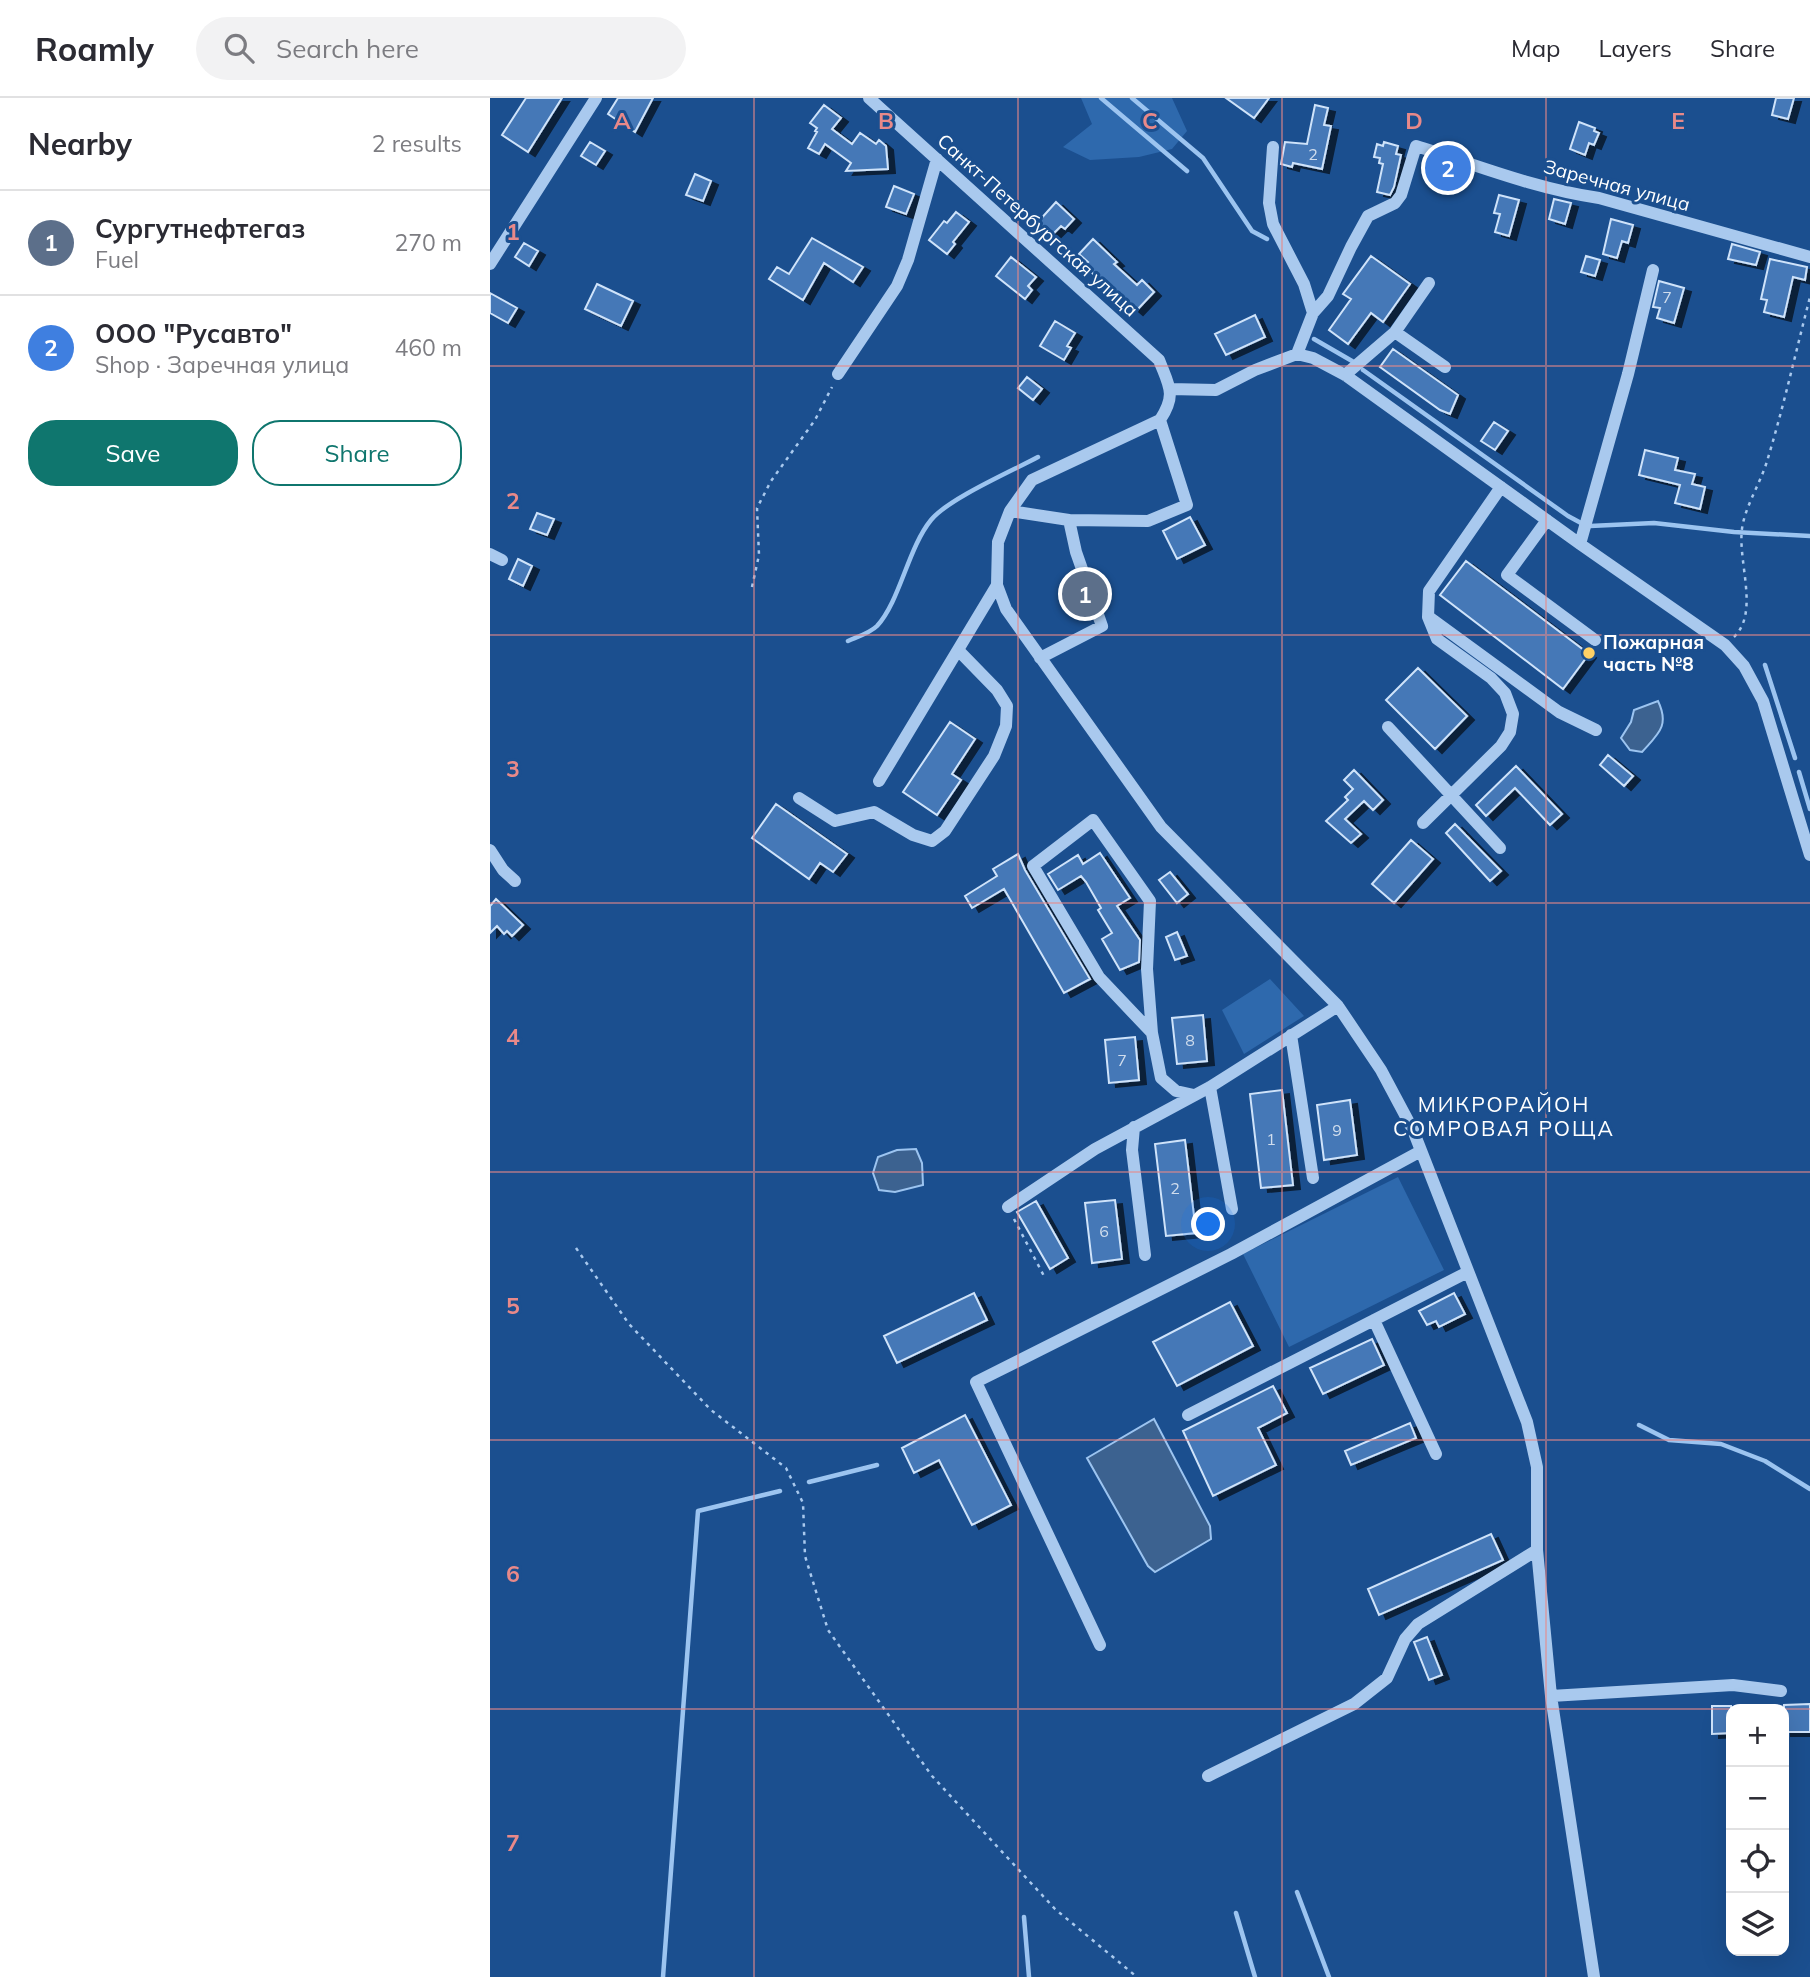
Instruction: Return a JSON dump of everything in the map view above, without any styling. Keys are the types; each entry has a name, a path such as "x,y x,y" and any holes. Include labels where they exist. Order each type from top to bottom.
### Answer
{"street":[{"path":"490,264 596,98"},
{"name":"Санкт-Петербургская улица","path":"869,98 1158,360 1170,389"},
{"name":"Заречная улица","path":"1313,313 1328,296 1368,216 1395,203 1401,195 1416,146 1559,191 1599,198 1810,257"},
{"path":"1273,147 1269,203 1273,224 1304,284 1313,313 1297,354"},
{"path":"838,374 897,286 908,260 937,159"},
{"path":"1580,544 1628,374 1653,270"},
{"path":"1345,374 1395,332 1429,283"},
{"path":"1395,332 1445,367"},
{"path":"1594,1977 1551,1696 1538,1550 1537,1468 1527,1422 1422,1151 1381,1070 1338,1006 1161,827 1006,609 997,585 998,542 1010,511 1032,480 1160,420 1170,406 1170,389 1216,390 1255,370 1297,354 1313,358 1345,374 1725,645 1744,666 1763,701 1810,852"},
{"path":"1010,511 1069,520 1148,522 1187,505 1160,420"},
{"path":"1423,823 1501,746 1510,732 1513,714 1505,693 1491,678 1437,639 1428,617 1429,591 1501,487"},
{"path":"1040,658 1102,626 1076,552 1069,520"},
{"path":"1547,520 1507,575 1595,640"},
{"path":"878,781 997,585"},
{"path":"1428,617 1559,712 1596,730"},
{"path":"799,798 835,821 874,812 913,835 932,841 945,831 994,756 1006,726 1007,706 997,690 958,650"},
{"path":"1388,727 1500,848"},
{"path":"1152,1033 1099,978 1033,866 1093,820 1150,901 1147,969 1152,1033 1161,1078 1176,1091 1194,1095"},
{"path":"490,850 503,870 515,881"},
{"path":"1008,1207 1095,1149 1210,1087 1338,1006"},
{"path":"1291,1035 1313,1178"},
{"path":"1210,1087 1233,1209"},
{"path":"1134,1127 1132,1150 1145,1255"},
{"path":"1100,1645 976,1382 1231,1254 1422,1151"},
{"path":"1188,1415 1468,1272"},
{"path":"1374,1320 1436,1454"},
{"path":"1208,1776 1354,1704 1387,1678 1405,1639 1418,1624 1538,1550"},
{"path":"1551,1696 1733,1685 1781,1690"}],"path":[{"path":"1725,645 1738,635 1745,617 1746,591 1741,547 1743,523 1768,461 1810,298"},
{"path":"752,587 759,555 757,508 771,481 816,420 838,374"},
{"path":"1008,1207 1045,1278"},
{"path":"576,1248 629,1324 711,1410 786,1468 803,1503 806,1556 828,1630 932,1776 1055,1909 1137,1977"}],"shaded area":[{"path":"1081,98 1172,98 1187,131 1172,149 1139,157 1090,160 1063,147 1092,124"},
{"path":"1658,701 1663,717 1661,729 1642,752 1630,750 1621,738 1631,722 1634,710"},
{"path":"1270,979 1304,1016 1244,1054 1222,1010"},
{"path":"916,1149 922,1163 923,1185 895,1192 879,1190 873,1173 878,1157 897,1150"},
{"path":"1398,1177 1444,1270 1289,1347 1243,1254"},
{"path":"1154,1419 1210,1526 1211,1539 1155,1572 1148,1566 1087,1458"}],"building":[{"path":"526,98 562,98 528,152 502,135"},
{"path":"618,98 653,98 635,132 608,114"},
{"path":"1226,98 1269,98 1254,118"},
{"path":"1776,98 1794,98 1788,119 1772,115"},
{"path":"824,105 841,118 832,129 852,144 860,133 876,144 879,140 886,146 888,169 846,171 851,163 825,144 819,154 808,148 817,132 817,128 810,123"},
{"path":"1315,105 1328,108 1324,125 1331,126 1322,169 1293,163 1292,167 1281,164 1285,142 1307,144"},
{"path":"1579,122 1595,128 1594,131 1599,133 1594,145 1589,143 1585,155 1570,149"},
{"path":"590,142 605,151 596,165 581,156"},
{"path":"1384,142 1398,146 1396,154 1401,155 1390,195 1377,192 1383,164 1379,163 1380,158 1374,157 1377,144 1383,146"},
{"path":"1439,163 1460,170 1456,183 1436,177"},
{"path":"695,174 711,181 703,201 686,195"},
{"path":"894,186 914,194 906,214 886,207"},
{"path":"1499,195 1519,200 1509,236 1495,232 1500,214 1494,213"},
{"path":"1554,199 1571,203 1565,224 1549,219"},
{"path":"1056,202 1074,219 1065,229 1061,226 1052,235 1038,222"},
{"path":"956,212 969,222 947,254 929,240 944,221 947,223"},
{"path":"1611,219 1633,225 1628,243 1622,241 1617,258 1603,254"},
{"path":"812,238 863,267 853,282 824,263 803,300 769,279 777,267 789,274"},
{"path":"1093,239 1117,262 1114,264 1137,285 1142,280 1154,292 1136,311 1084,266 1088,262 1079,254"},
{"path":"524,243 538,251 529,266 515,257"},
{"path":"1732,244 1760,252 1756,265 1728,259"},
{"path":"1371,256 1410,284 1383,322 1371,313 1348,344 1329,330 1351,299 1343,294"},
{"path":"1586,256 1600,260 1595,276 1581,272"},
{"path":"1011,257 1036,277 1028,286 1032,290 1025,299 996,276"},
{"path":"1770,259 1807,267 1805,280 1793,277 1784,317 1764,312 1767,300 1761,299"},
{"path":"1659,281 1684,288 1674,323 1657,318 1660,308 1653,307"},
{"path":"597,284 633,301 621,326 585,309"},
{"path":"490,293 517,308 508,323 490,313"},
{"path":"1255,315 1265,337 1226,355 1215,334"},
{"path":"1055,321 1075,333 1067,346 1071,348 1064,360 1040,346"},
{"path":"1393,349 1458,395 1450,414 1440,410 1380,367"},
{"path":"1027,377 1042,389 1033,400 1018,388"},
{"path":"1494,422 1508,431 1495,450 1481,441"},
{"path":"1645,450 1678,458 1675,470 1695,474 1692,484 1705,487 1700,509 1675,503 1680,485 1639,475"},
{"path":"537,513 554,519 547,535 530,529"},
{"path":"1190,517 1205,545 1177,559 1163,531"},
{"path":"518,559 532,566 523,586 509,579"},
{"path":"1466,561 1589,654 1563,689 1440,595"},
{"path":"1418,668 1467,716 1435,749 1386,700"},
{"path":"950,722 975,739 952,774 961,780 937,815 903,792"},
{"path":"1608,755 1633,776 1624,786 1600,765"},
{"path":"1516,766 1562,814 1550,825 1515,788 1486,816 1476,805"},
{"path":"1354,770 1383,800 1373,810 1364,801 1345,819 1361,834 1351,843 1326,821 1348,800 1345,797 1353,789 1344,780"},
{"path":"776,804 847,854 833,872 820,863 809,879 752,838"},
{"path":"1455,824 1501,871 1490,881 1446,833"},
{"path":"1411,840 1433,859 1394,903 1372,884"},
{"path":"1100,853 1130,898 1117,906 1140,940 1139,962 1120,970 1102,939 1112,933 1086,882 1081,876 1058,890 1048,874 1078,855 1083,864"},
{"path":"1018,854 1090,979 1064,993 1004,889 972,908 965,896 997,876 993,869"},
{"path":"1170,872 1188,894 1177,903 1159,880"},
{"path":"496,899 523,925 512,936 507,931 504,934 497,926 490,933 490,906"},
{"path":"1177,932 1187,956 1175,960 1166,937"},
{"path":"1203,1015 1207,1061 1177,1064 1172,1018"},
{"path":"1135,1037 1139,1080 1109,1083 1105,1040"},
{"path":"1282,1090 1293,1185 1261,1188 1250,1094"},
{"path":"1350,1100 1357,1155 1324,1160 1317,1105"},
{"path":"1185,1140 1196,1233 1166,1236 1155,1144"},
{"path":"1115,1200 1122,1259 1092,1263 1085,1203"},
{"path":"1036,1201 1068,1258 1050,1269 1017,1212"},
{"path":"974,1293 987,1320 897,1363 884,1336"},
{"path":"1454,1293 1465,1314 1439,1327 1436,1321 1427,1325 1419,1311"},
{"path":"1230,1302 1253,1346 1177,1386 1153,1342"},
{"path":"1372,1339 1384,1365 1323,1394 1310,1368"},
{"path":"1273,1386 1287,1413 1258,1428 1276,1465 1213,1496 1183,1431"},
{"path":"965,1415 1011,1505 972,1525 939,1460 914,1473 902,1448"},
{"path":"1410,1423 1416,1438 1351,1465 1345,1451"},
{"path":"1491,1534 1503,1560 1379,1615 1368,1589"},
{"path":"1427,1637 1442,1675 1429,1680 1414,1642"},
{"path":"1810,1704 1810,1732 1789,1732 1789,1705"},
{"path":"1712,1706 1726,1706 1726,1733 1712,1734"}],"waterway":[{"path":"1101,98 1187,171"},
{"path":"1132,98 1203,158 1252,231 1267,239"},
{"path":"1314,339 1352,361"},
{"path":"1363,370 1581,523"},
{"path":"848,641 877,626 885,615 916,545 939,512 965,495 1038,457"},
{"path":"1590,526 1654,523 1734,532 1810,536"},
{"path":"1765,665 1795,758"},
{"path":"1799,772 1810,809"},
{"path":"1639,1425 1669,1440 1721,1444 1765,1461 1810,1489"},
{"path":"809,1482 877,1465"},
{"path":"663,1977 698,1511 780,1491"},
{"path":"1297,1892 1329,1977"},
{"path":"1236,1913 1255,1977"},
{"path":"1024,1917 1029,1977"}],"place":[{"name":"ООО \"Русавто\"","path":"1448,168"},
{"name":"Сургутнефтегаз","path":"1085,594"},
{"name":"Пожарная часть №8","path":"1589,653"}],"district":[{"name":"МИКРОРАЙОН СОМРОВАЯ РОЩА","path":"1504,1117"}]}
